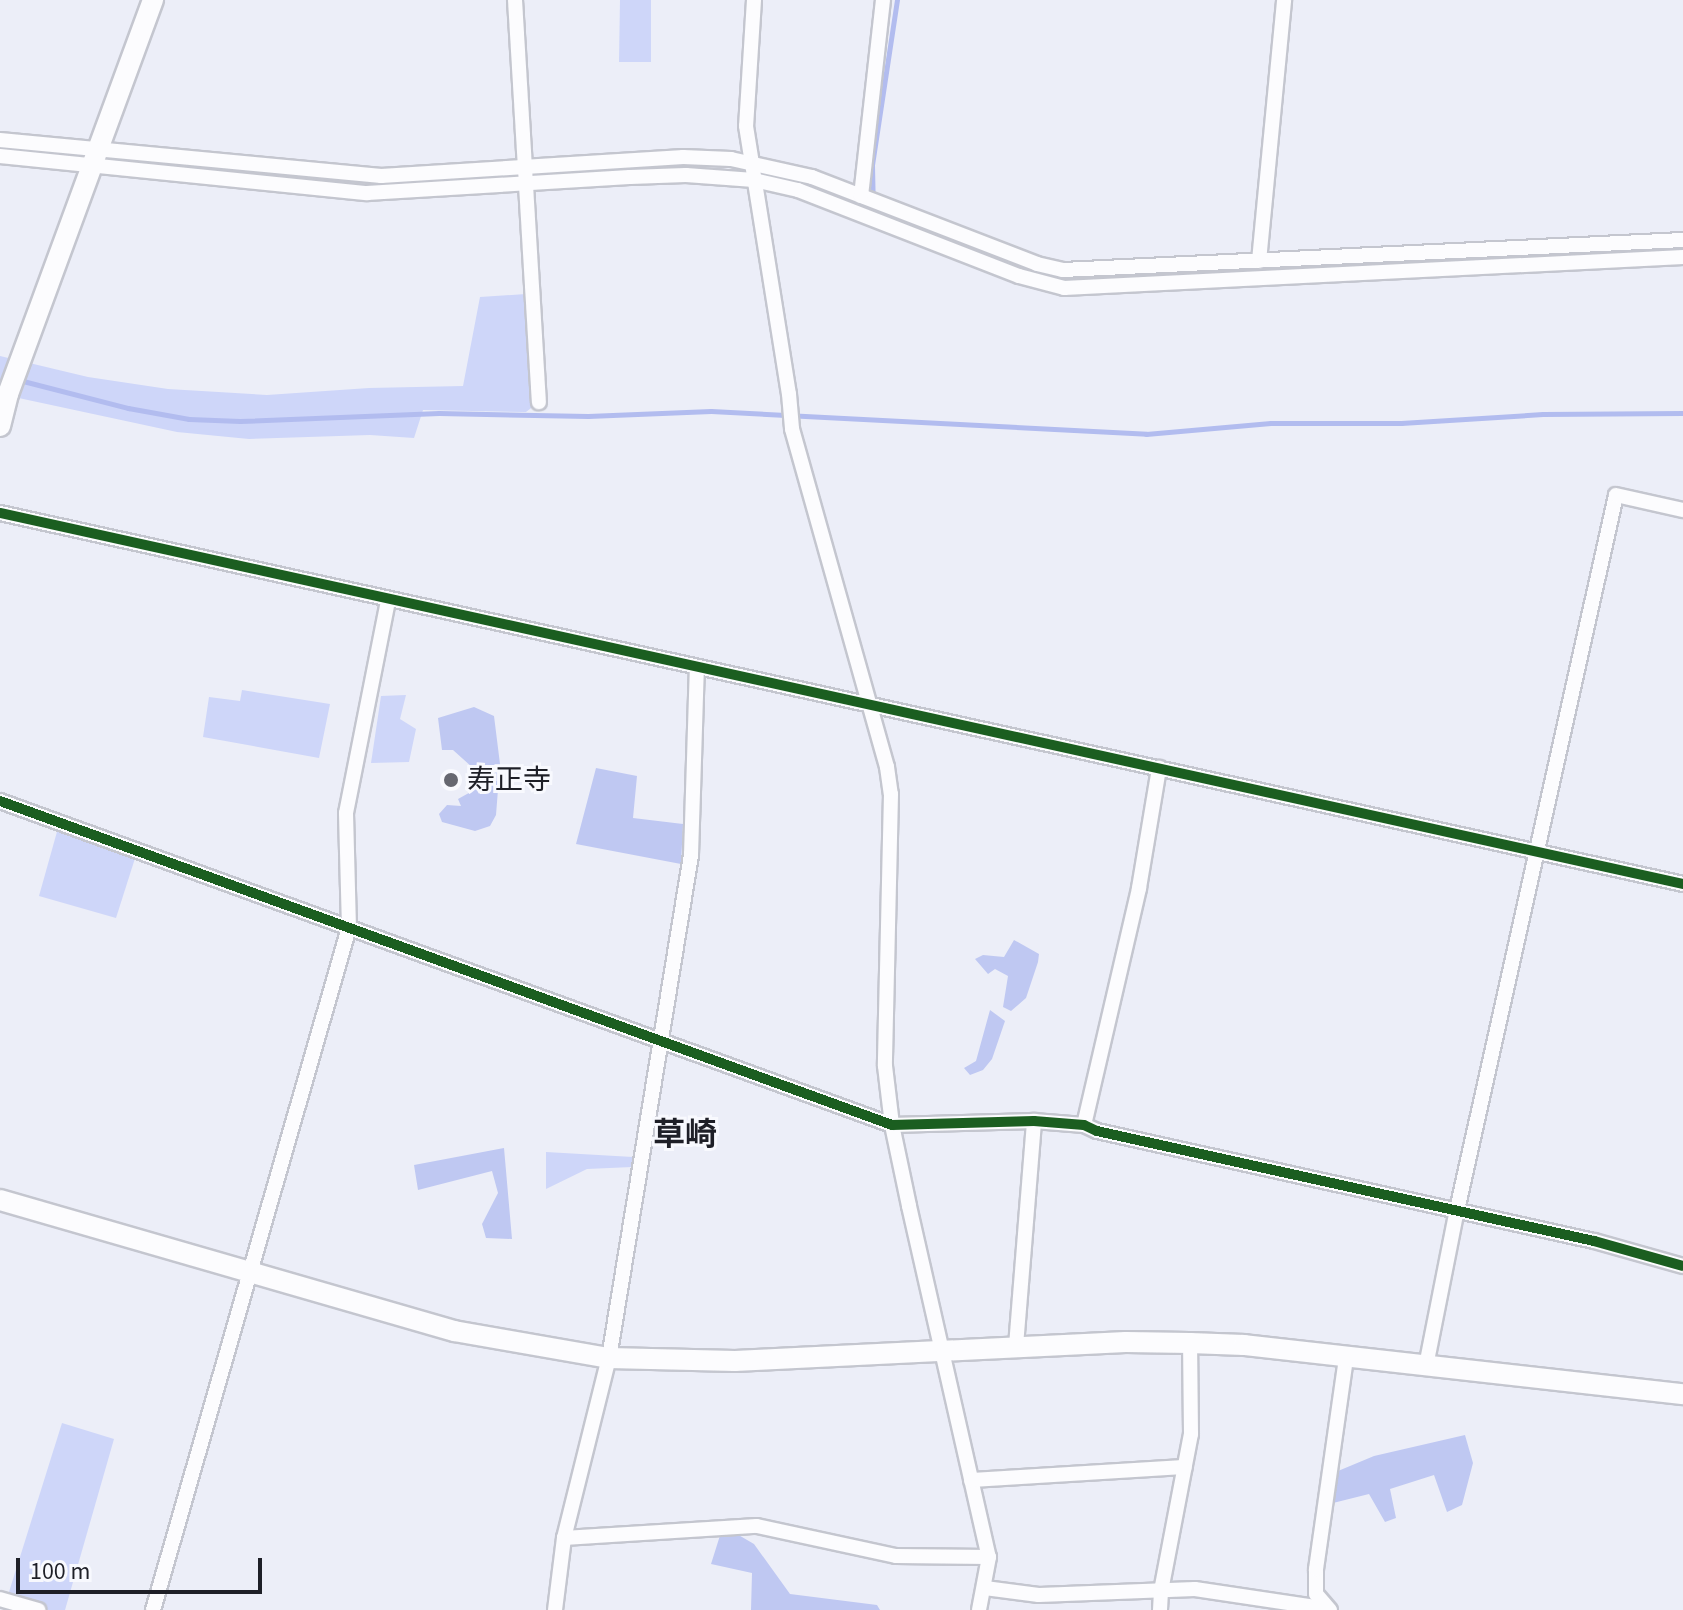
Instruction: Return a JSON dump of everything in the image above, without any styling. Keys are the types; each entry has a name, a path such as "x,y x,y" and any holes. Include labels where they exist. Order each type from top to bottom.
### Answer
{"street":[{"path":"0,426 8,394 153,0"},
{"path":"515,0 539,402"},
{"path":"754,0 745,96 751,162 792,429 887,767 893,817 885,1066 892,1125 940,1350 989,1557 979,1610"},
{"path":"861,196 883,0"},
{"path":"1259,261 1284,0"},
{"path":"0,140 96,158 367,193 686,175 754,180 798,190 1019,276 1064,288 1683,257"},
{"path":"0,156 96,158 381,176 683,157 751,162 812,177 1037,264 1063,270 1683,240"},
{"path":"1426,1366 1457,1210 1616,495 1683,510"},
{"path":"0,513 697,669 1159,768 1380,820 1683,884"},
{"path":"153,1610 349,928 346,813 388,600"},
{"path":"555,1610 564,1538 609,1358 691,855 697,669"},
{"path":"1084,1125 1139,888 1159,768"},
{"path":"0,801 892,1125 1034,1121 1084,1125 1097,1131 1457,1210 1683,1266"},
{"path":"1016,1346 1034,1121"},
{"path":"0,1200 454,1331 609,1358 735,1361 1016,1346 1190,1343 1683,1394"},
{"path":"1160,1610 1191,1434 1190,1343"},
{"path":"1329,1610 1316,1594 1316,1569 1346,1357"},
{"path":"971,1480 1185,1467"},
{"path":"564,1538 757,1526 896,1556 989,1557"},
{"path":"985,1588 1039,1595 1195,1589 1329,1610"},
{"path":"4,1604 38,1610"}],"shaded area":[{"path":"620,0 651,0 651,62 619,62"},
{"path":"526,294 539,402 526,412 423,410 414,438 370,435 249,439 177,432 0,394 0,356 88,377 168,389 267,395 463,386 480,297"},
{"path":"242,690 330,704 319,758 203,737 209,697 240,701"},
{"path":"406,695 400,719 416,729 409,762 371,763 381,696"},
{"path":"474,707 494,716 500,764 496,815 490,826 475,831 442,822 439,814 447,805 461,806 458,799 476,789 482,776 453,750 442,750 438,718"},
{"path":"596,768 637,776 633,818 683,824 681,864 576,844"},
{"path":"60,821 137,852 116,918 39,896"},
{"path":"1014,940 1039,954 1026,998 1011,1011 1003,1007 1008,976 995,969 988,974 975,959 983,955 1004,957"},
{"path":"990,1010 1005,1021 992,1059 983,1070 970,1075 964,1068 976,1061"},
{"path":"504,1148 512,1239 486,1238 482,1224 498,1193 492,1171 418,1190 414,1165"},
{"path":"546,1152 633,1157 632,1167 587,1169 546,1189"},
{"path":"62,1423 114,1439 65,1610 48,1610 9,1592"},
{"path":"1465,1435 1473,1463 1462,1505 1447,1512 1434,1475 1390,1489 1396,1518 1385,1522 1369,1494 1325,1505 1338,1471 1374,1456"},
{"path":"723,1526 754,1544 790,1594 877,1605 880,1610 751,1610 752,1573 711,1564"}],"waterway":[{"path":"873,213 872,165 897,0"},
{"path":"197,166 350,180"},
{"path":"631,167 749,172"},
{"path":"771,175 830,192 866,210"},
{"path":"400,182 474,177"},
{"path":"973,251 1038,273 1096,277 1683,248"},
{"path":"19,380 128,408 189,419 240,421 439,413 588,416 711,411 1146,434 1271,423 1401,423 1543,414 1683,413"}],"cycle path":[{"path":"0,513 1683,884"},
{"path":"0,801 892,1125 1034,1121 1084,1125 1097,1131 1594,1241 1683,1266"}],"place":[{"name":"寿正寺","path":"451,780"}],"district":[{"name":"草崎","path":"685,1135"}]}
